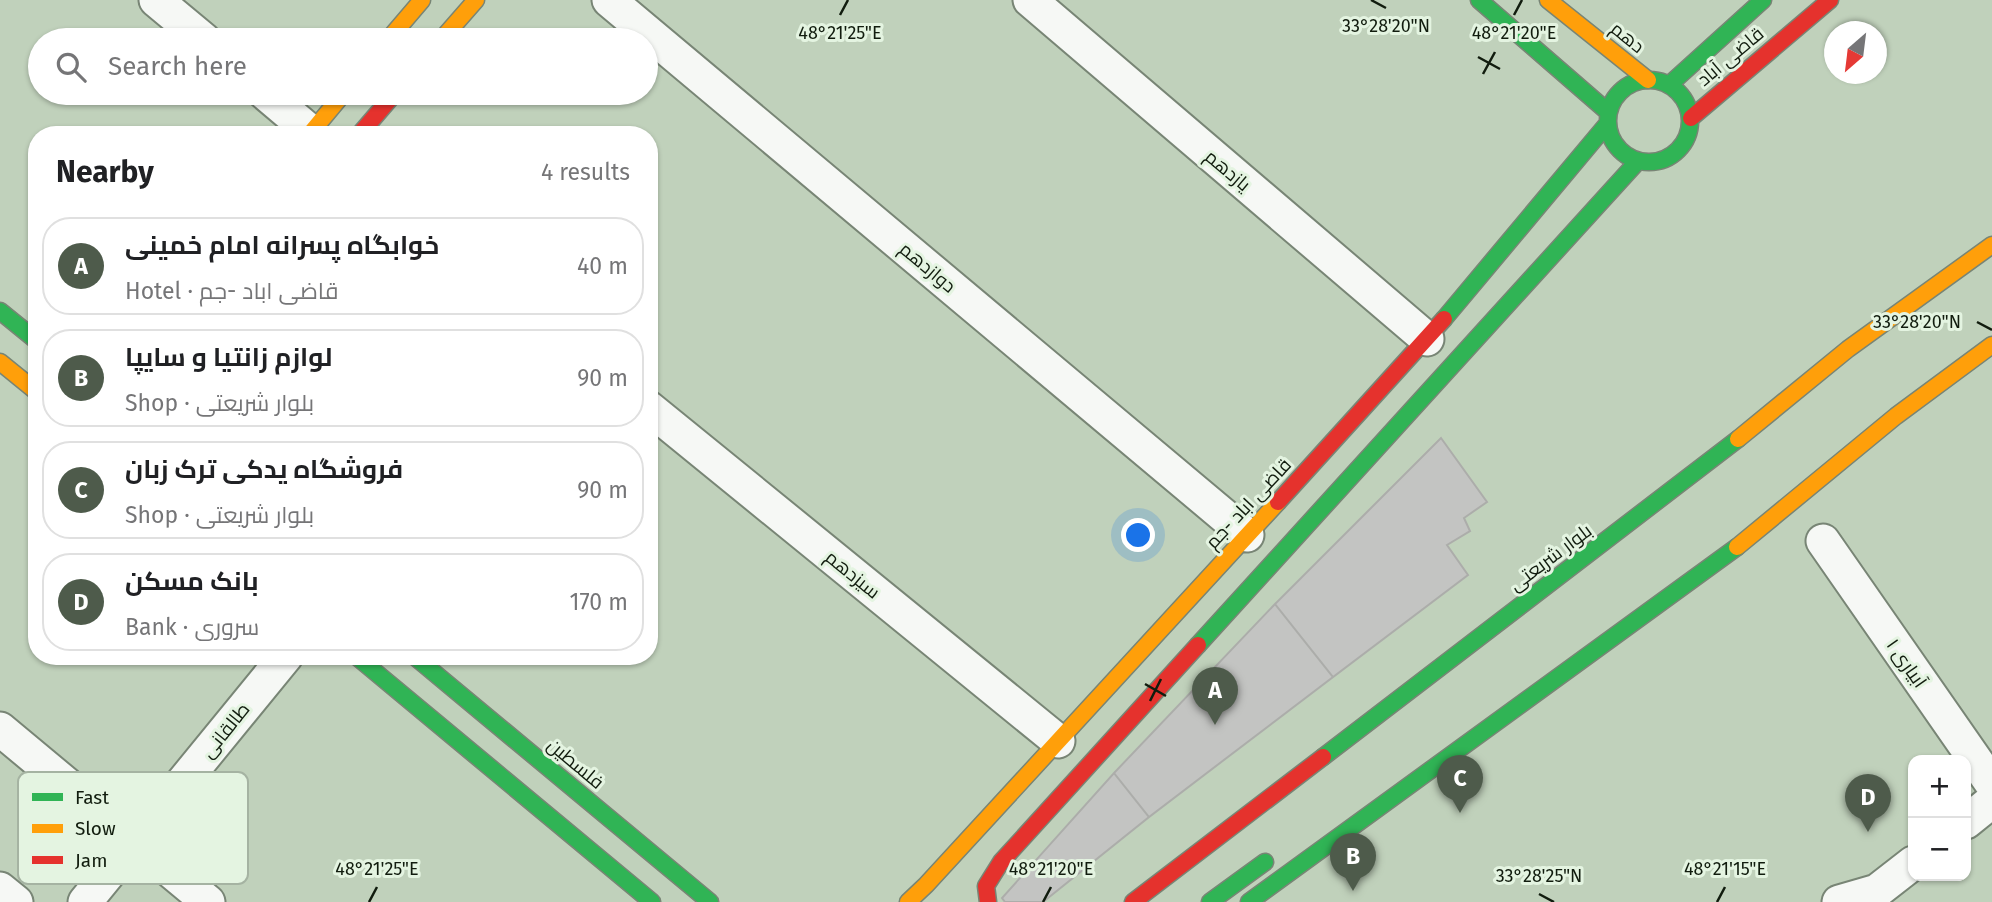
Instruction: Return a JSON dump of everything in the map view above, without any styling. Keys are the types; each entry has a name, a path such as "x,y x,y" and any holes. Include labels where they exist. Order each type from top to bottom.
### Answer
{"main road":[{"path":"398,28 422,0"},
{"path":"452,28 476,0"},
{"path":"1479,0 1608,118"},
{"name":"دهم","path":"1548,0 1648,80"},
{"name":"قاضی آباد","path":"1669,85 1763,0"},
{"name":"قاضی آباد","path":"1690,118 1830,0"},
{"path":"1648,80 1669,85 1680,93 1690,118 1689,131 1676,153 1651,162 1626,156 1617,147 1610,135 1608,118 1614,99 1622,89 1634,82 1648,80"},
{"path":"318,126 335,105"},
{"path":"367,126 385,105"},
{"name":"قاضی اباد -جم","path":"908,902 1427,339 1608,118"},
{"path":"988,902 986,886 1001,862 1638,161"},
{"name":"بلوار شریعتی","path":"1133,902 1722,452 1848,349 1992,245"},
{"path":"0,311 28,334"},
{"path":"1249,902 1749,538 1896,416 1992,345"},
{"path":"0,362 28,385"},
{"path":"1688,499 1699,469"},
{"path":"1728,538 1749,538"},
{"path":"367,665 652,902"},
{"path":"374,671 379,665"},
{"name":"فلسطین","path":"425,665 710,902"},
{"path":"1210,902 1278,852"}],"street":[{"path":"156,0 190,28"},
{"name":"دوازدهم","path":"609,0 642,28"},
{"name":"یازدهم","path":"1030,0 1427,339"},
{"name":"دوازدهم","path":"658,41 1247,535"},
{"path":"279,105 303,126"},
{"name":"سیزدهم","path":"658,415 1058,741"},
{"name":"آبیاری ۱","path":"1823,541 1992,784"},
{"name":"طالقانی","path":"191,772 279,665"},
{"path":"0,729 52,772"},
{"path":"1971,818 1992,802"},
{"path":"1839,902 1877,891 1908,867"},
{"name":"طالقانی","path":"85,902 100,884"},
{"path":"186,884 208,902"},
{"path":"0,889 16,902"}],"building":[{"path":"1441,438 1487,502 1464,518 1470,531 1447,545 1468,575 1333,677 1275,604"},
{"path":"1275,604 1333,677 1149,817 1114,773"},
{"path":"1114,773 1149,817 1043,902 1005,902 1002,898"}],"traffic: fast":[{"path":"1479,0 1608,112"},
{"path":"1669,85 1763,0"},
{"path":"1649,80 1665,83 1678,92 1687,105 1690,121 1687,137 1678,150 1665,159 1649,162 1633,159 1620,150 1611,137 1608,121 1611,105 1620,92 1633,83 1649,80"},
{"path":"1444,319 1608,123"},
{"path":"1198,645 1638,161"},
{"path":"0,311 28,334"},
{"path":"1323,757 1738,439"},
{"path":"1249,902 1737,547"},
{"path":"367,665 652,902"},
{"path":"425,665 710,902"},
{"path":"1210,902 1265,862"}],"traffic: slow":[{"path":"398,28 422,0"},
{"path":"452,28 476,0"},
{"path":"1548,0 1648,80"},
{"path":"316,126 334,105"},
{"path":"1738,439 1848,349 1992,245"},
{"path":"1737,547 1896,416 1992,345"},
{"path":"0,362 28,385"},
{"path":"908,902 1278,502"}],"traffic: jam":[{"path":"1691,118 1830,0"},
{"path":"367,126 385,105"},
{"path":"1278,502 1444,319"},
{"path":"988,902 986,886 1001,862 1198,645"},
{"path":"1133,902 1323,757"}],"place":[{"name":"خوابگاه پسرانه امام خمینی","path":"1215,725"},
{"name":"فروشگاه یدکی ترک زبان","path":"1460,813"},
{"name":"بانک مسکن","path":"1868,832"},
{"name":"لوازم زانتیا و سایپا","path":"1353,891"}]}
